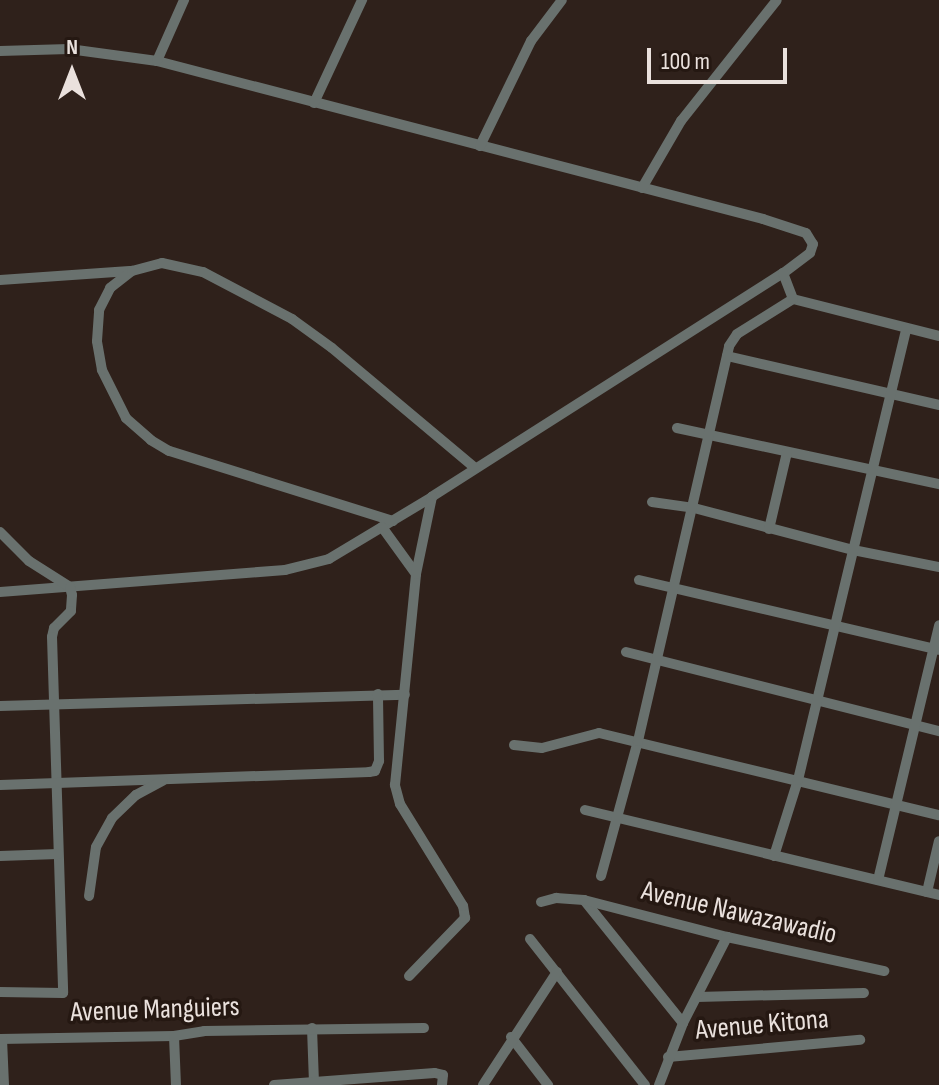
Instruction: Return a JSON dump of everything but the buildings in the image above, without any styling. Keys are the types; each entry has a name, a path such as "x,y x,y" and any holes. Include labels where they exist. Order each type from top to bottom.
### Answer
{"street":[{"path":"157,61 184,0"},
{"path":"314,103 362,0"},
{"path":"480,146 531,41 562,0"},
{"path":"642,188 681,121 777,0"},
{"path":"0,51 69,49 157,61 806,233 813,244 810,253 783,273 432,497 329,559 306,567 0,592"},
{"path":"0,280 132,271 162,263 203,272 292,319 332,348 475,468"},
{"path":"132,271 110,288 99,310 97,341 102,370 126,418 169,451 393,521"},
{"path":"783,273 793,299"},
{"path":"601,876 638,741 654,661 694,508 727,356 737,334 793,299 939,336"},
{"path":"774,856 798,780 870,469 906,329"},
{"path":"727,356 939,405"},
{"path":"677,428 939,484"},
{"path":"769,529 787,452"},
{"path":"409,976 465,918 463,906 396,795 416,574 432,497"},
{"path":"652,502 694,508 853,550 939,567"},
{"path":"382,527 416,574"},
{"path":"0,532 29,561 70,587"},
{"path":"639,580 675,586 835,628 936,649"},
{"path":"0,992 63,993 52,637 54,628 71,611 70,587"},
{"path":"878,880 936,649 939,625"},
{"path":"626,652 939,731"},
{"path":"0,785 375,771 379,761 378,694"},
{"path":"0,706 405,695"},
{"path":"514,745 542,748 599,733 939,815"},
{"path":"89,896 96,847 112,818 136,795 167,779"},
{"path":"585,810 939,895"},
{"path":"927,892 939,841"},
{"path":"0,856 58,854"},
{"name":"Avenue Nawazawadio","path":"541,902 556,898 584,900 727,937 884,971"},
{"path":"584,900 683,1023"},
{"path":"659,1085 683,1023 727,937"},
{"path":"530,939 533,948 557,972 645,1085"},
{"path":"483,1085 511,1037 557,972"},
{"path":"697,997 864,993"},
{"path":"312,1028 314,1082"},
{"name":"Avenue Manguiers","path":"1,1039 174,1036 204,1031 312,1028 424,1028"},
{"path":"174,1036 176,1085"},
{"path":"511,1037 548,1085"},
{"path":"1,1039 4,1085"},
{"name":"Avenue Kitona","path":"668,1057 860,1040"},
{"path":"274,1085 435,1073 443,1075 442,1085"}]}
